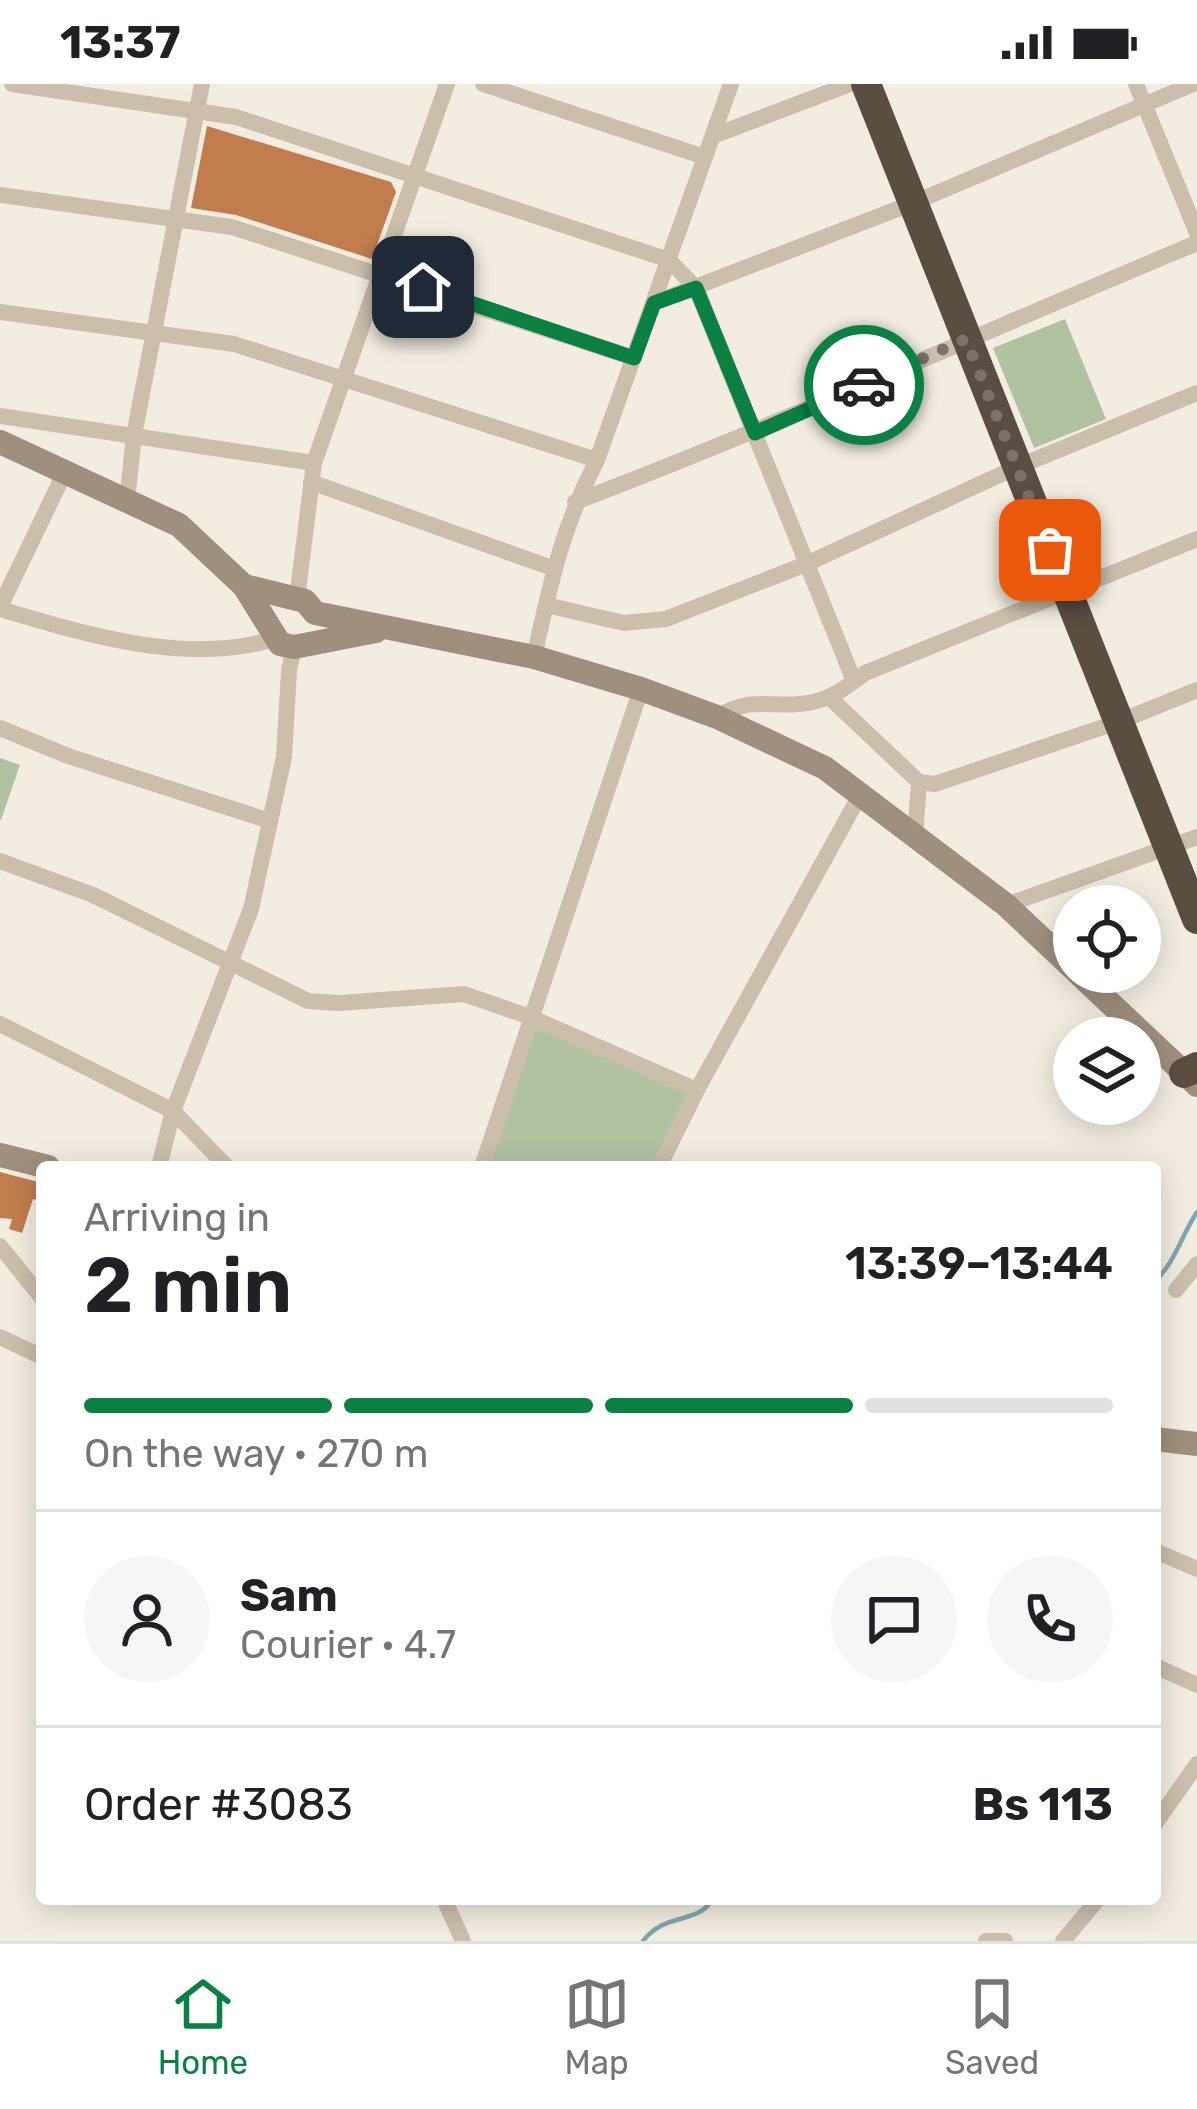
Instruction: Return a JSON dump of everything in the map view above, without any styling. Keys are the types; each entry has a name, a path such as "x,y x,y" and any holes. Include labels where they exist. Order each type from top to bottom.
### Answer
{"highway":[{"path":"866,84 1197,919"}],"street":[{"path":"12,84 236,117 669,260 696,288 854,681"},
{"path":"127,501 134,435 202,84"},
{"path":"286,638 317,623 301,603 314,463 447,84"},
{"path":"483,84 705,157"},
{"path":"534,658 552,568 575,502 597,460 730,84"},
{"path":"712,136 850,84"},
{"path":"1136,84 1197,233"},
{"path":"654,303 913,203 1193,84"},
{"path":"0,195 232,227 634,358"},
{"path":"575,502 755,433 1197,243"},
{"path":"0,312 234,344 597,460"},
{"path":"546,605 624,623 666,619 806,564 1017,467 1197,394"},
{"path":"0,416 314,463"},
{"path":"0,442 179,525 244,586 286,638"},
{"path":"64,474 0,608 75,632 164,646 238,647 386,630"},
{"path":"311,482 552,568"},
{"path":"717,717 740,703 810,703 829,697 854,681 1197,539"},
{"path":"244,586 386,630 534,658 717,717 825,768 1006,905 1053,949"},
{"path":"161,1161 173,1112 251,909 284,757 286,638 270,613 278,603 301,603"},
{"path":"484,1161 641,689"},
{"path":"829,697 919,782 934,784 1197,690"},
{"path":"0,728 68,756 270,821"},
{"path":"915,837 919,782"},
{"path":"661,1161 860,795"},
{"path":"1006,905 1197,836"},
{"path":"0,861 93,895 308,1001 464,994 530,1017 697,1090"},
{"path":"1101,993 1193,1075"},
{"path":"0,1024 173,1112 221,1161"},
{"path":"0,1155 36,1164"},
{"path":"0,1246 36,1291"},
{"path":"1176,1290 1197,1264"},
{"path":"0,1337 36,1354"},
{"path":"1161,1440 1197,1444"},
{"path":"1161,1554 1197,1569"},
{"path":"1161,1669 1197,1685"},
{"path":"1161,1813 1197,1764"},
{"path":"447,1905 463,1941"},
{"path":"1063,1941 1093,1905"},
{"path":"986,1941 1005,1941"}],"green space":[{"path":"1065,319 1106,419 1034,448 993,348"},
{"path":"0,758 20,765 1,820 0,820"},
{"path":"530,1017 697,1090 662,1161 484,1161"}],"building":[{"path":"207,126 391,182 396,192 372,259 236,215 191,208"},
{"path":"0,1172 36,1181 36,1200 22,1233 9,1229 12,1219 0,1218"}],"waterway":[{"path":"1161,1274 1197,1212"},
{"path":"643,1941 661,1926 708,1905"}],"way so far":[{"path":"864,385 966,339 1050,550"}],"route":[{"path":"423,287 634,358 654,303 696,288 755,433 864,385"}]}
